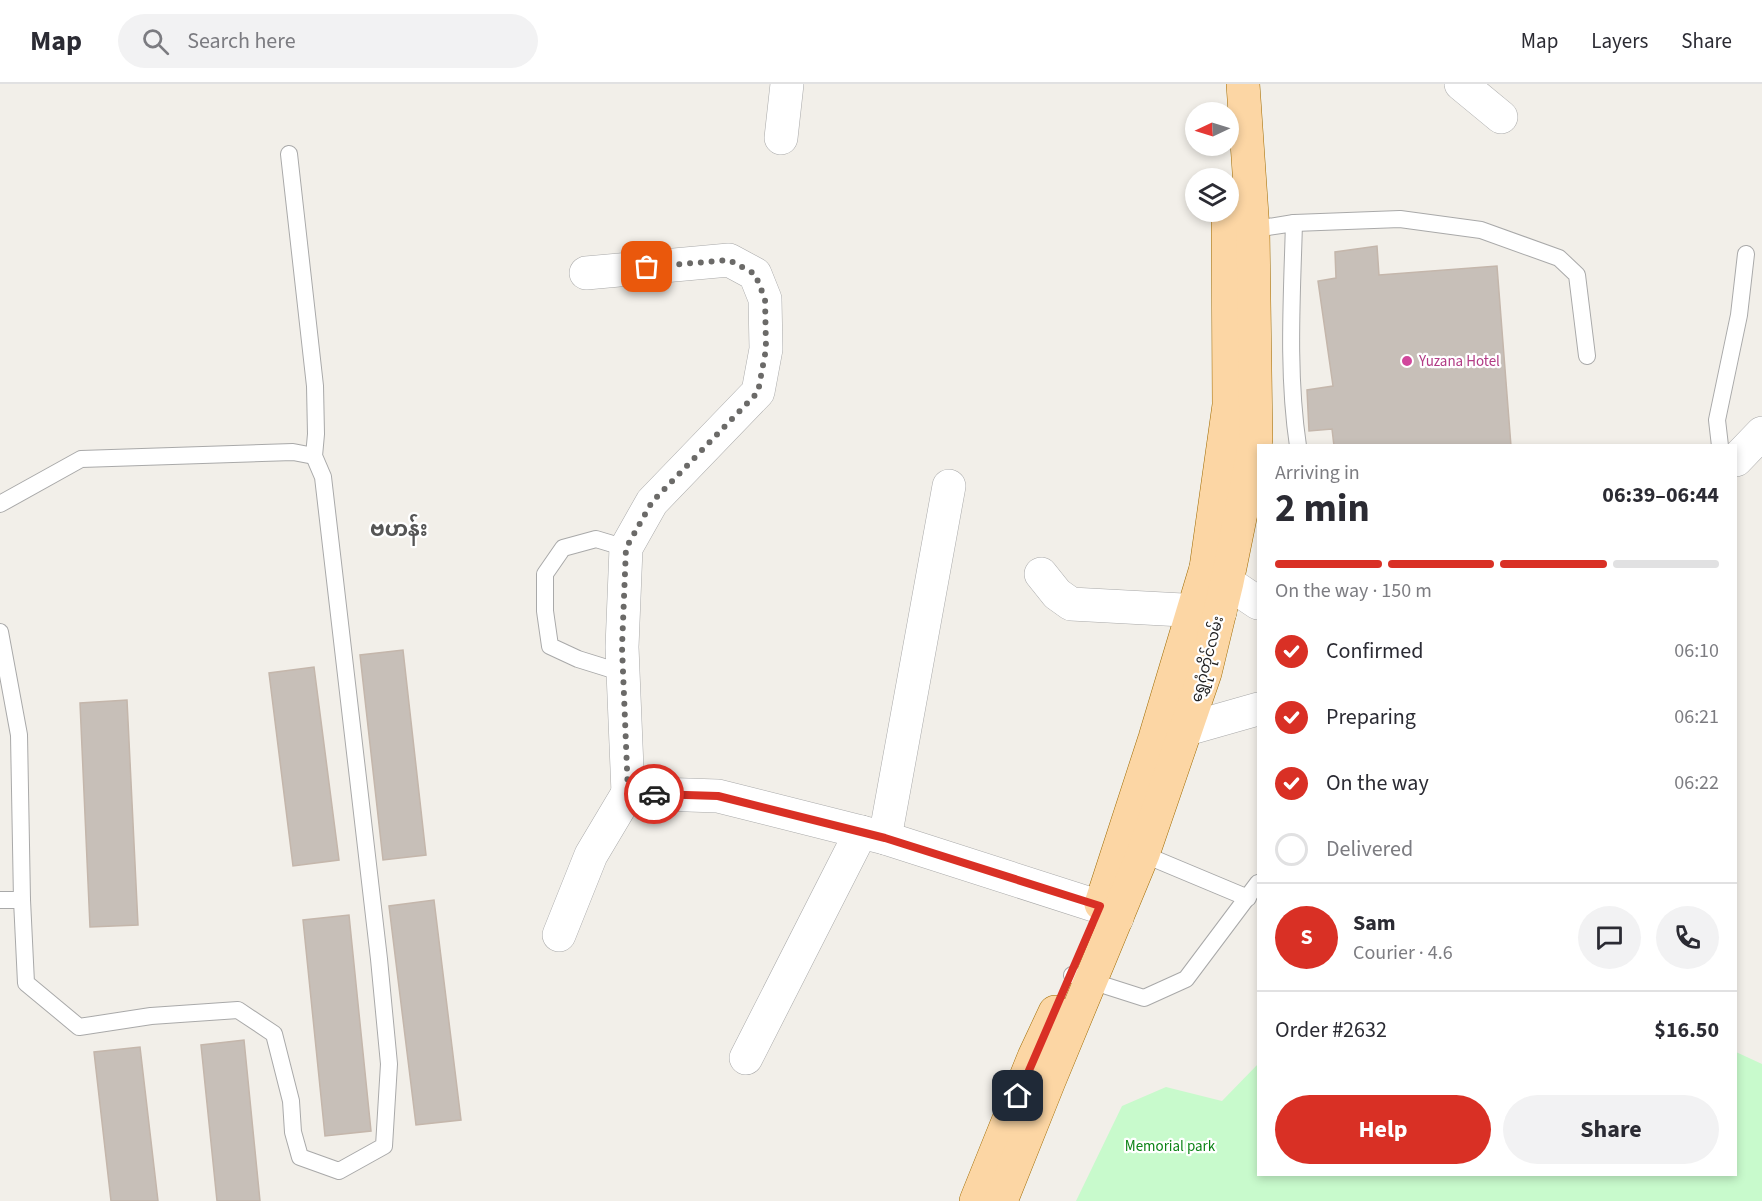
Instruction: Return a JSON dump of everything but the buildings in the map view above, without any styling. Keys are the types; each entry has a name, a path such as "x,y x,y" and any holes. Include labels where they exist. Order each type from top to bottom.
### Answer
{"main road":[{"path":"1222,84 1223,102"},
{"name":"ရွှေဂုံတိုင်လမ်း","path":"1001,1201 1049,1080 1082,978 1132,850 1186,728 1205,673 1229,405 1243,84"},
{"name":"ရွှေဂုံတိုင်လမ်း","path":"1132,850 1155,738 1212,593"},
{"name":"ရွှေဂုံတိုင်လမ်း","path":"976,1201 1034,1057 1082,978"}],"street":[{"path":"781,138 788,84"},
{"path":"1461,84 1501,117"},
{"path":"559,935 591,855 628,793 623,673 626,548 652,502 758,392 766,349 765,299 755,274 729,260 586,273"},
{"path":"1737,459 1762,433"},
{"path":"746,1058 873,835 949,486"},
{"path":"1041,574 1057,594 1071,604 1212,593 1257,603"},
{"path":"1155,738 1257,709"},
{"path":"628,793 718,796 873,835 1108,912"}],"lane":[{"path":"0,632 19,735 26,983 79,1028 151,1016 238,1010 274,1034 291,1101 293,1132 300,1157 339,1171 384,1146 389,1064 379,959 323,477 314,456 315,386 289,154"},
{"path":"1237,224 1400,219 1481,230 1559,258 1577,275 1587,356"},
{"path":"1294,223 1291,310 1294,419 1298,444"},
{"path":"1720,444 1717,420 1739,315 1746,254"},
{"path":"0,504 81,459 293,452 314,456"},
{"path":"623,673 578,659 550,646 545,611 545,574 563,548 596,539 626,548"},
{"path":"1132,850 1248,898"},
{"path":"1082,978 1144,998 1186,979 1257,884"},
{"path":"0,900 22,900"}],"green space":[{"name":"Memorial park","path":"1737,1052 1762,1064 1762,1201 1076,1201 1122,1106 1166,1087 1222,1101 1257,1065 1257,1176 1737,1176"}],"way so far":[{"path":"647,267 729,260 755,274 765,299 766,349 758,392 652,502 626,548 622,647 628,793 654,794"}],"place":[{"name":"Yuzana Hotel","path":"1407,361"}],"district":[{"name":"ဗဟန်း","path":"399,529"}],"route":[{"path":"654,794 718,796 885,838 1100,906 1018,1096"}]}
